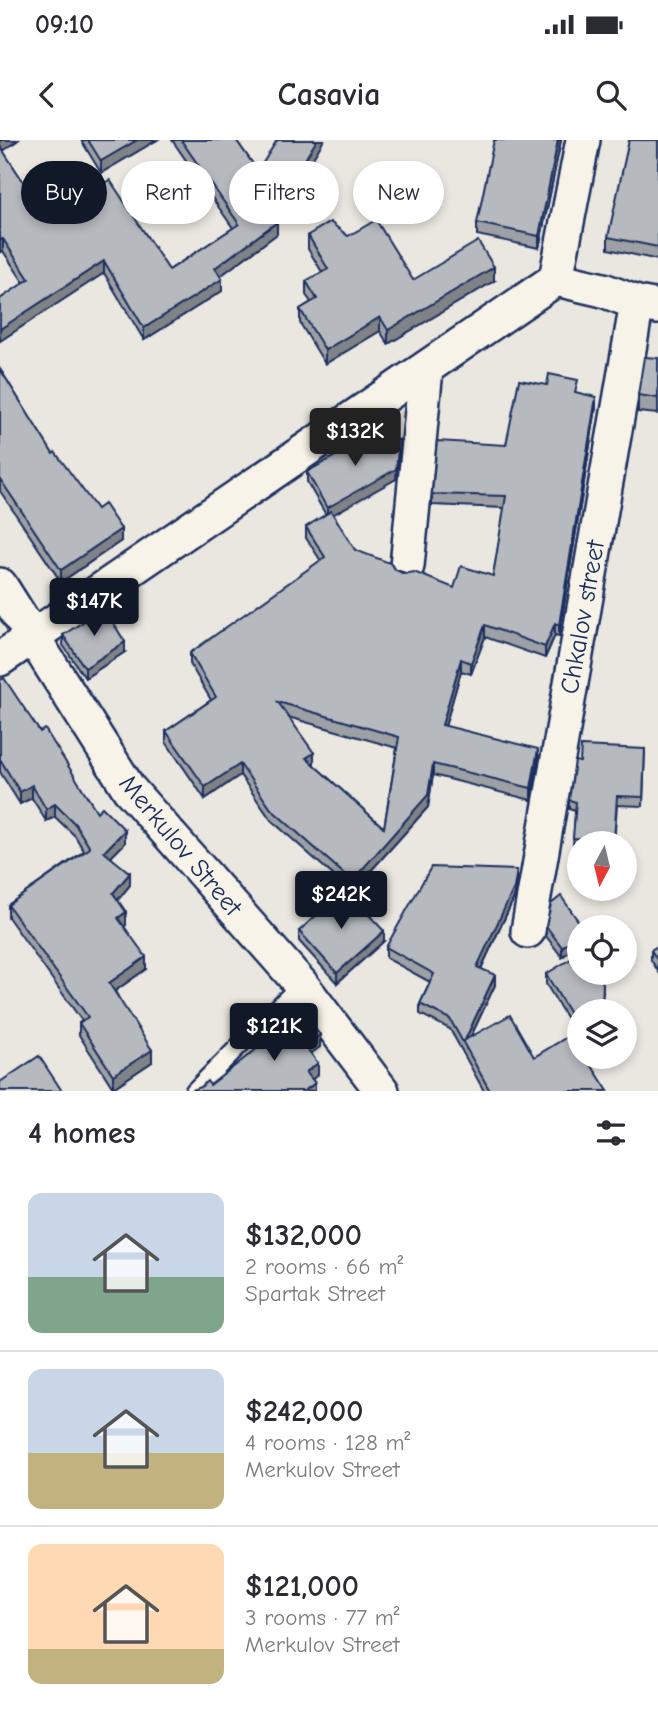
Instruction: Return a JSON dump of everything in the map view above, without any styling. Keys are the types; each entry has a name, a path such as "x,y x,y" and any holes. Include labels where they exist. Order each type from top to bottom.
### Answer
{"street":[{"path":"0,659 556,279 583,140"},
{"path":"556,279 603,290 647,305"},
{"name":"Chkalov street","path":"528,931 647,305"},
{"path":"407,566 426,369"},
{"name":"Merkulov Street","path":"0,585 129,789 301,984 382,1091"}],"lane":[{"path":"194,1091 301,984"}],"building":[{"path":"88,140 137,140 101,161"},
{"path":"181,140 236,140 251,161 229,161 229,210 215,189 215,161 196,161"},
{"path":"277,140 317,140 304,161 264,161"},
{"path":"494,140 558,140 539,236 477,223"},
{"path":"629,140 658,140 658,247 608,237"},
{"path":"0,146 21,178 21,224 107,224 107,182 110,180 121,197 121,224 139,224 169,270 239,224 274,224 215,268 222,279 144,328 104,261 0,329 0,299 29,279 3,239 0,240"},
{"path":"327,224 333,224 348,236 369,224 378,224 413,280 478,241 494,267 388,330 380,317 325,350 300,309 317,299 306,281 328,269 308,235"},
{"path":"644,357 658,358 658,398 638,395"},
{"path":"0,369 53,454 55,452 97,509 104,504 121,529 61,570 0,479"},
{"path":"549,374 578,380 575,392 596,397 559,625 555,623 545,647 485,625 471,663 461,659 442,725 538,749 531,788 433,764 428,795 352,881 271,809 240,764 205,787 166,731 216,697 190,653 325,557 306,527 331,511 355,550 390,563 404,574 414,572 454,588 461,566 493,576 506,496 432,494 437,441 506,445 519,380 547,385","holes":["278,702 399,737 384,828 306,758 314,753"]},
{"path":"385,428 391,440 399,440 396,469 327,508 307,472"},
{"path":"104,608 125,642 85,668 63,635"},
{"path":"4,678 40,732 45,729 97,812 102,807 125,830 104,852 130,873 113,893 126,912 118,918 146,957 109,983 152,1050 113,1075 79,1023 88,1017 8,905 90,848 75,824 55,804 46,809 32,785 20,792 0,759 0,680"},
{"path":"581,746 645,749 643,797 617,796 615,831 574,831 576,802 569,800 575,761 580,762"},
{"path":"431,867 517,870 514,888 477,967 495,975 465,1040 510,1015 534,1057 567,1037 567,1069 594,1069 608,1091 490,1091 450,1019 420,1004 434,974 386,947"},
{"path":"345,889 384,931 337,973 299,931"},
{"path":"561,896 574,915 567,915 567,943 562,947 546,926 551,904"},
{"path":"658,946 658,961 651,950"},
{"path":"567,961 567,985 603,985 602,999 567,999 567,1009 546,974"},
{"path":"303,1013 320,1035 305,1046 318,1063 306,1072 315,1083 304,1091 190,1091 201,1087 207,1081 210,1085"},
{"path":"39,1056 62,1091 0,1091 0,1082"}]}
